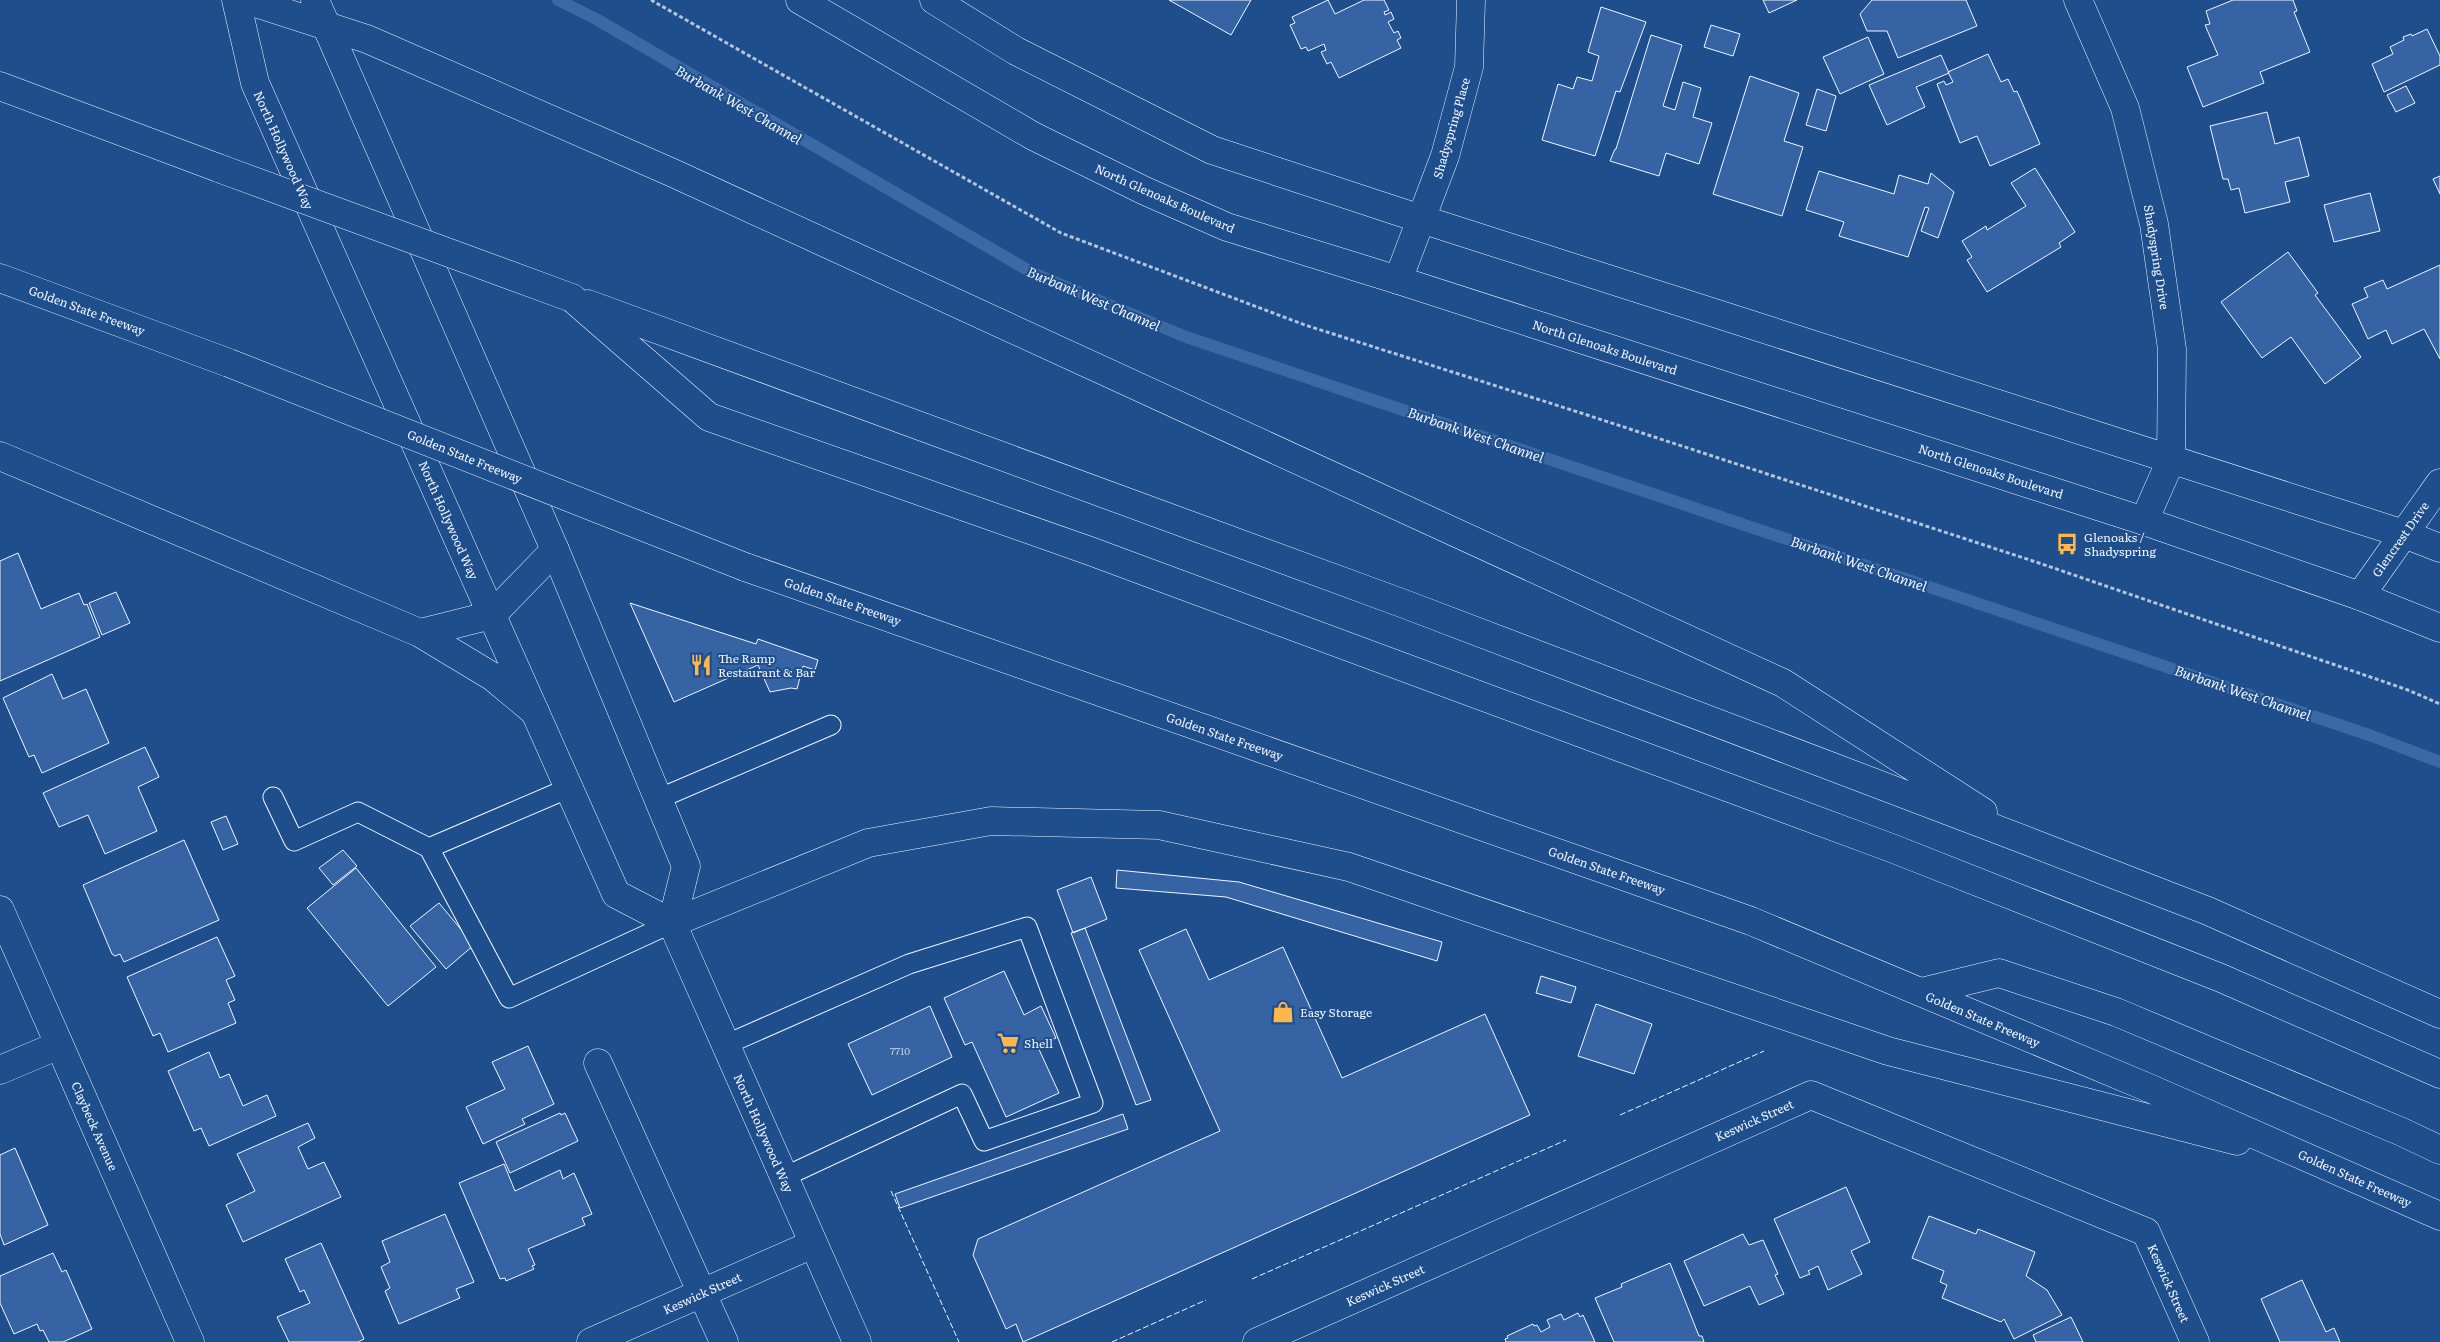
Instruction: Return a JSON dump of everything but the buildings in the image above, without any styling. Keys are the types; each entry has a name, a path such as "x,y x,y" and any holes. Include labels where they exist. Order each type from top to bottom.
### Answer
{"main road":[{"name":"North Hollywood Way","path":"236,0 255,83 616,894 672,923 857,1342"},
{"path":"246,0 388,48 673,173 1783,683 2030,842"},
{"path":"315,0 555,550 686,866 672,923"},
{"path":"934,0 1016,51 1212,150 1421,219 2404,534 2440,548"},
{"name":"Shadyspring Place","path":"1398,280 1445,156 1469,67 1471,0"},
{"name":"Shadyspring Drive","path":"2078,0 2125,108 2154,224 2172,350 2171,460 2144,521"},
{"name":"North Glenoaks Boulevard","path":"815,4 1033,136 1146,191 1227,227 1398,280 2144,521 2360,596 2440,628"},
{"path":"0,86 221,170 1407,605 2208,911 2440,1014"},
{"name":"Golden State Freeway","path":"0,278 229,363 745,567 1751,921 2320,1162 2440,1216"},
{"path":"572,298 709,417 751,430 1108,558 1894,849 2221,978 2440,1074"},
{"path":"0,456 420,633 493,677 535,712"},
{"name":"Glencrest Drive","path":"2360,596 2440,483"},
{"path":"420,633 492,615 555,550"},
{"path":"672,923 868,842 991,820 1159,825 1350,867 1888,1051 2320,1162"},
{"name":"Claybeck Avenue","path":"0,910 190,1342"},
{"path":"1920,992 1999,973 2116,1012 2402,1132 2440,1150"},
{"path":"0,1070 60,1045"},
{"path":"598,1063 724,1342"},
{"name":"Keswick Street","path":"1257,1342 1811,1095 2146,1232 2195,1342"},
{"name":"Keswick Street","path":"591,1342 814,1244"}],"lane":[{"path":"658,799 831,725"},
{"path":"429,848 569,788"},
{"path":"273,798 294,841 358,812 429,848 508,998 672,923"},
{"path":"725,1045 910,964 1027,927 1093,1103 984,1141 962,1094 784,1177"}],"path":[{"path":"651,0 1061,233 1305,325 2040,563 2408,690 2440,704"}],"waterway":[{"name":"Burbank West Channel","path":"558,0 596,19 1033,273 1186,337 2372,736 2440,762"}],"fence":[{"path":"1620,1115 1764,1051"},
{"path":"1252,1279 1566,1140"},
{"path":"891,1191 959,1342"},
{"path":"1112,1342 1206,1300"}],"place":[{"name":"Glenoaks / Shadyspring","path":"2067,544"},
{"name":"The Ramp Restaurant & Bar","path":"701,665"},
{"name":"Easy Storage","path":"1283,1012"},
{"name":"Shell","path":"1008,1043"}]}
